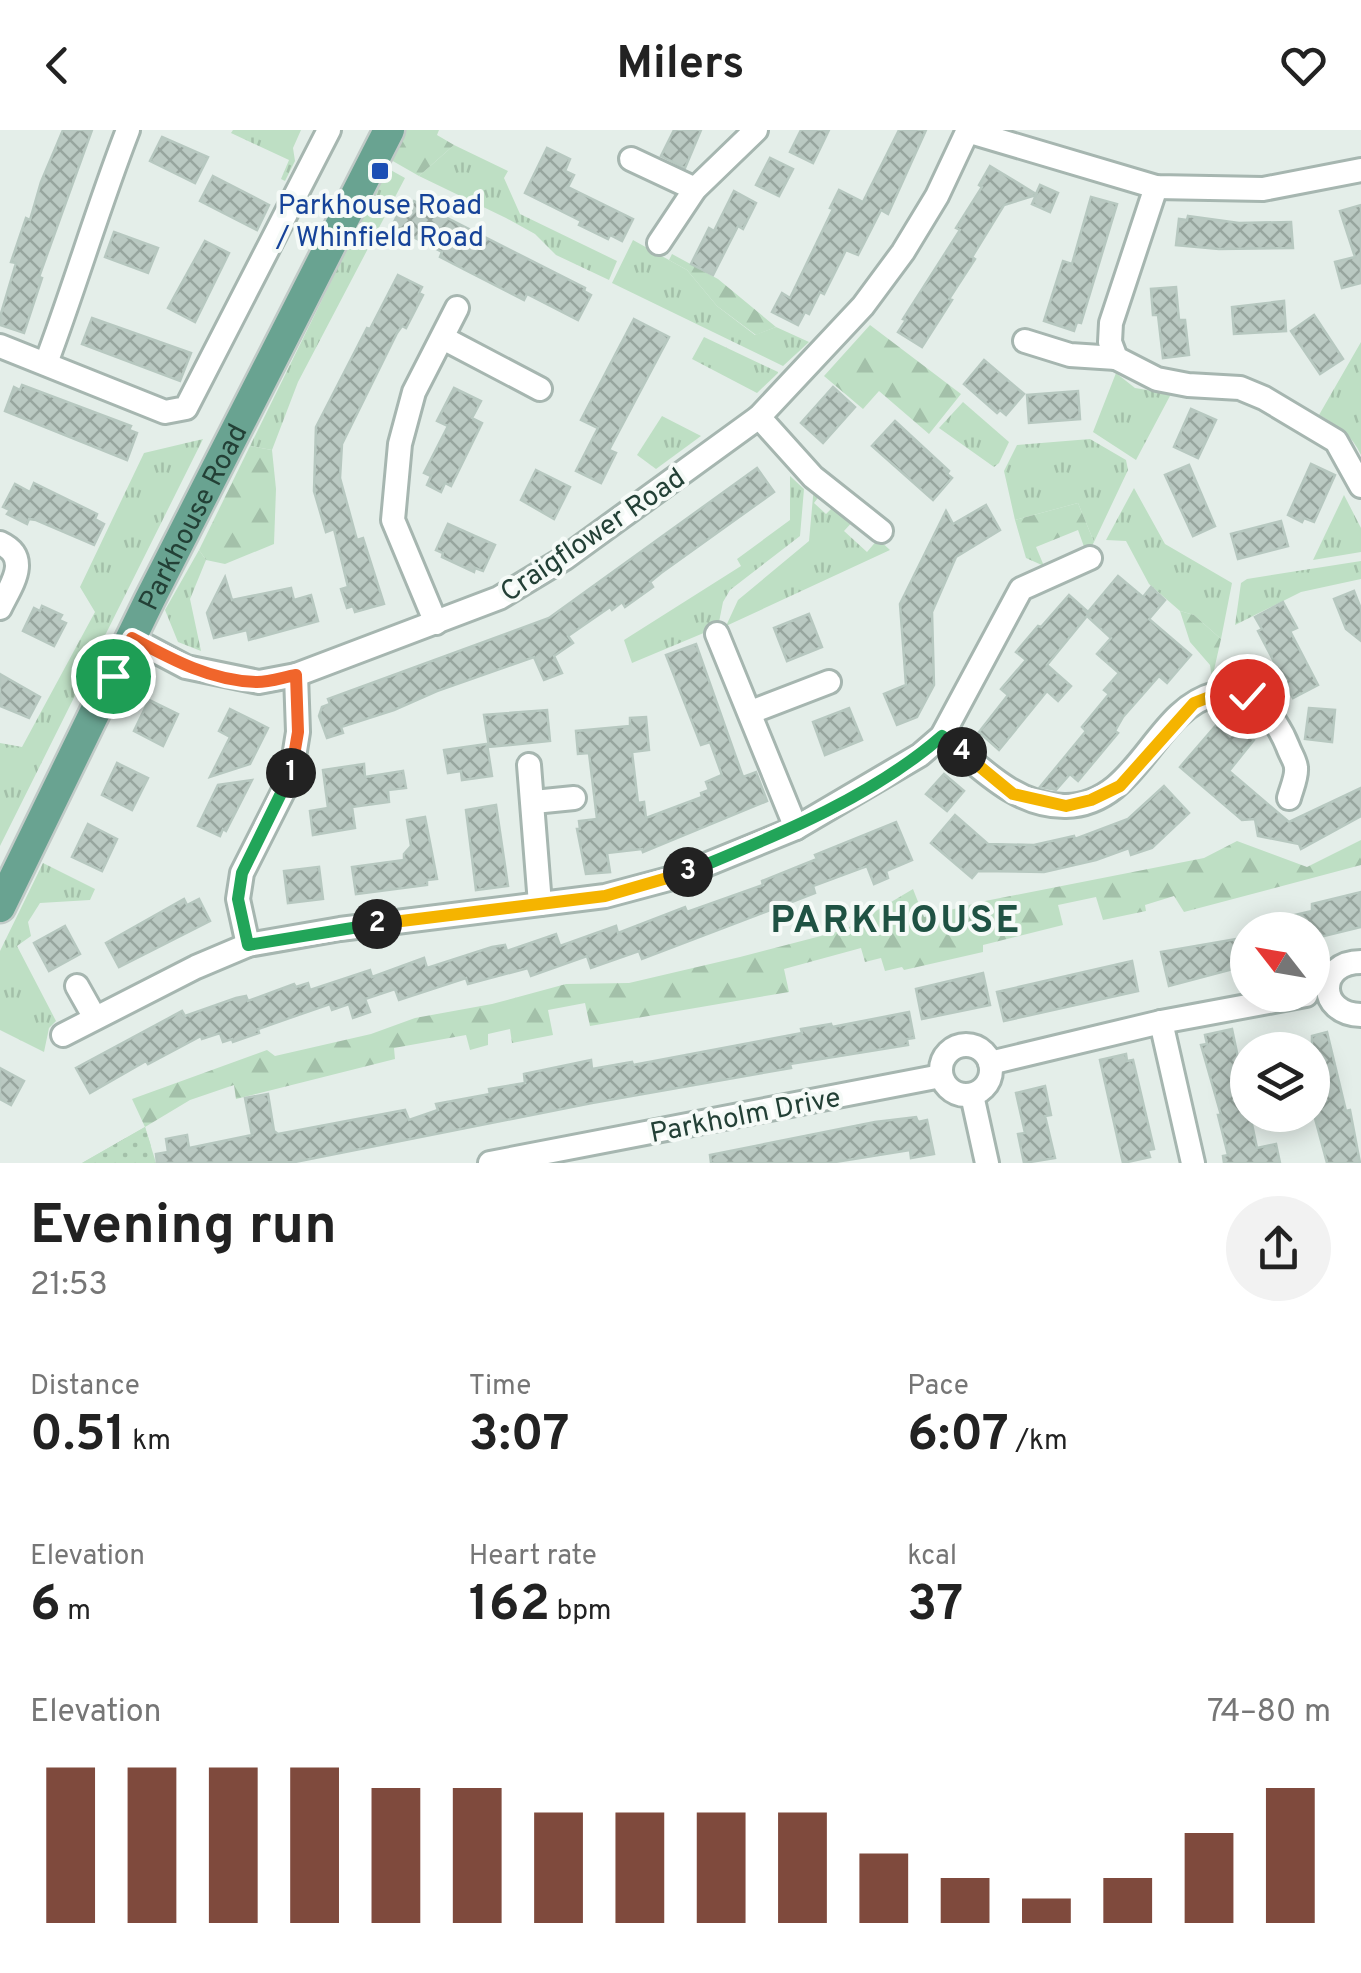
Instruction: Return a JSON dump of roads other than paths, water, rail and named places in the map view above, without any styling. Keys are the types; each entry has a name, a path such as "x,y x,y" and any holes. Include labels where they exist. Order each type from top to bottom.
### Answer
{"main road":[{"name":"Parkhouse Road","path":"0,907 389,130"}],"street":[{"path":"46,364 128,130"},
{"path":"0,346 165,412 186,408 329,130"},
{"path":"660,243 694,189 756,130"},
{"path":"968,131 1156,186 1264,189 1361,170"},
{"name":"Craigflower Road","path":"132,638 186,667 259,682 296,675 436,624 499,598 565,558 759,416 863,306 938,196 968,131"},
{"path":"631,159 694,189"},
{"path":"1116,358 1110,342 1110,323 1156,186"},
{"path":"436,624 393,520 400,444 414,392 456,308"},
{"path":"443,338 540,389"},
{"path":"1025,341 1070,354 1116,358 1157,379 1188,386 1240,388 1264,398 1336,441 1361,486"},
{"path":"759,416 813,477 881,531"},
{"path":"0,544 11,548 18,561 18,572 0,608"},
{"path":"63,1035 248,945 340,929 605,896 676,877 796,828 920,755 942,736 1021,589 1090,558"},
{"path":"717,634 796,828"},
{"path":"248,945 238,899 242,873 291,776 298,732 296,675"},
{"path":"751,712 829,682"},
{"path":"942,736 1013,794 1066,806 1091,800 1120,786 1194,703 1217,694 1247,696 1272,717 1285,740 1296,769 1288,798"},
{"path":"528,766 540,904"},
{"path":"534,802 574,798"},
{"path":"1330,976 1346,962 1361,962"},
{"path":"76,986 95,1018"},
{"path":"1330,1002 1346,1015 1361,1015"},
{"path":"990,1063 1230,1009"},
{"path":"1161,1022 1193,1163"},
{"path":"959,1046 972,1046 984,1052 990,1063 990,1076 984,1088 972,1095 948,1088 941,1076 941,1063 948,1052 959,1046"},
{"name":"Parkholm Drive","path":"490,1163 941,1076"},
{"path":"972,1095 987,1163"}],"place":[{"name":"Parkhouse Road / Whinfield Road","path":"380,171"}],"district":[{"name":"PARKHOUSE","path":"896,919"}]}
